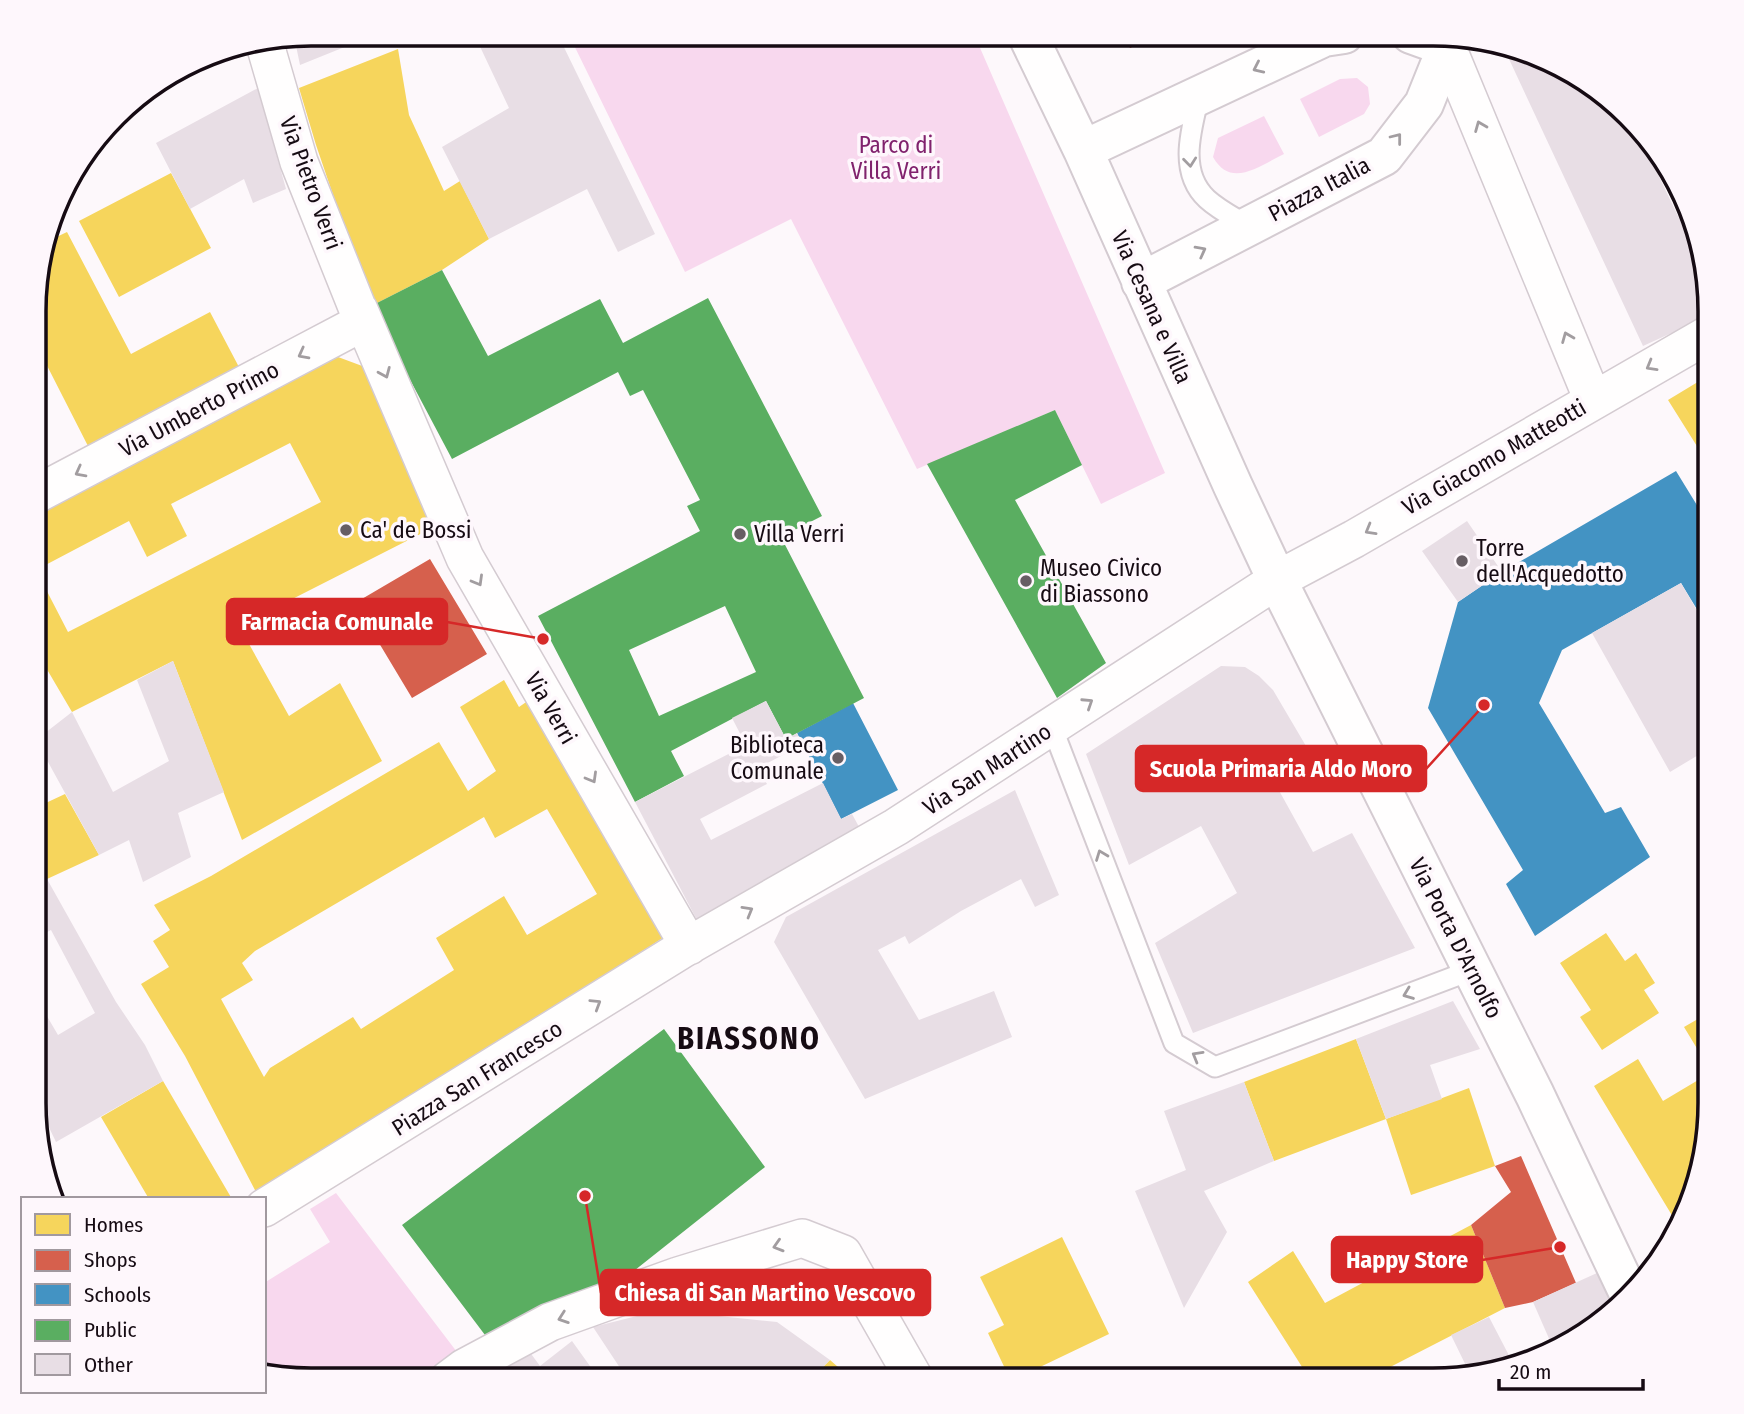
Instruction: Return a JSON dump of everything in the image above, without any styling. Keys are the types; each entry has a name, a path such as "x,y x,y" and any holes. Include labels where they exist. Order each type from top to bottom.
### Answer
{"main road":[{"name":"Via Cesana e Villa","path":"1033,46 1083,150 1277,580"},
{"path":"1083,150 1305,46"},
{"name":"Piazza Italia","path":"1141,282 1384,156 1424,104 1455,46"},
{"name":"Via Porta D'Arnolfo","path":"1277,580 1535,1095 1625,1286"}],"street":[{"path":"1459,47 1593,400"},
{"name":"Via Pietro Verri","path":"266,50 299,162 361,316"},
{"name":"Via Umberto Primo","path":"46,489 361,316"},
{"name":"Via Verri","path":"361,316 465,558 689,946"},
{"name":"Via Giacomo Matteotti","path":"1277,580 1354,539 1698,339"},
{"name":"Via San Martino","path":"689,946 895,827 1277,580"},
{"name":"Piazza San Francesco","path":"266,1207 330,1170 689,946"},
{"path":"467,1368 550,1322 678,1276 802,1238 843,1254 908,1368"}],"lane":[{"path":"1199,96 1188,140 1191,174 1206,198 1248,226"},
{"path":"1052,727 1174,1043 1215,1067 1472,970"}],"green space":[{"name":"Parco di Villa Verri","path":"574,46 979,46 1165,473 1101,504 1055,410 917,469 791,219 685,272"},
{"path":"1357,78 1368,87 1370,104 1364,114 1319,137 1300,99 1340,79"},
{"path":"1264,116 1284,154 1246,172 1228,172 1220,167 1213,157 1218,138"},
{"path":"336,1193 460,1356 444,1368 293,1368 266,1364 266,1282 330,1242 310,1209"}],"building: Homes":[{"path":"398,49 409,115 444,191 460,181 489,239 442,270 371,306 299,88"},
{"path":"171,173 211,248 119,297 79,221"},
{"path":"67,232 131,354 210,312 240,369 89,448 46,364 46,293 56,237"},
{"name":"Ca' de Bossi","path":"338,357 373,370 438,525 239,626 289,716 340,683 382,761 242,840 173,661 72,712 46,668 46,589 68,632 321,502 290,443 171,504 187,536 147,557 129,521 46,565 46,506"},
{"path":"1698,382 1698,448 1668,400"},
{"path":"504,680 519,707 532,698 672,932 257,1194 185,1056 141,984 169,967 153,941 170,930 154,905 211,876 439,742 468,791 496,771 460,707","holes":["547,809 597,894 527,935 504,896 436,938 454,970 361,1029 353,1017 270,1068 264,1077 221,999 253,980 242,963 255,951 484,817 495,838"]},
{"path":"65,794 99,855 46,879 46,803"},
{"path":"1606,933 1625,961 1636,953 1655,983 1644,990 1659,1013 1602,1050 1580,1017 1591,1010 1560,963"},
{"path":"1698,1019 1698,1050 1684,1027"},
{"path":"1356,1039 1386,1119 1274,1161 1244,1082"},
{"path":"1638,1059 1663,1101 1698,1080 1698,1121 1693,1156 1673,1217 1594,1086"},
{"path":"163,1081 231,1197 148,1197 101,1117"},
{"path":"1469,1088 1495,1166 1411,1195 1386,1119"},
{"path":"1471,1225 1505,1308 1388,1368 1303,1368 1248,1282 1293,1251 1325,1303"},
{"path":"1062,1237 1109,1334 1038,1368 1005,1368 988,1333 1004,1325 980,1277"},
{"path":"830,1360 839,1368 822,1368"}],"building: Shops":[{"path":"430,559 487,654 412,698 355,603"},
{"path":"1521,1156 1576,1283 1533,1302 1505,1308 1471,1225 1511,1192 1495,1166"}],"building: Schools":[{"path":"1676,471 1698,507 1698,611 1681,583 1562,650 1539,703 1605,813 1621,807 1650,857 1535,936 1506,884 1523,870 1428,708 1458,602 1502,572"},
{"path":"853,703 898,790 841,819 797,733"}],"building: Public":[{"name":"Villa Verri","path":"442,270 488,356 600,299 623,343 708,298 822,516 781,537 864,698 786,739 766,701 671,751 684,776 635,802 538,616 700,531 687,506 700,500 643,390 630,396 618,372 452,459 371,306","holes":["725,606 756,672 659,716 629,650"]},
{"name":"Museo Civico di Biassono","path":"1055,410 1082,465 1015,500 1106,663 1057,698 927,464"},
{"path":"664,1029 765,1167 625,1278 485,1335 402,1225"}],"building: Other":[{"path":"296,46 347,46 300,65"},
{"path":"480,46 563,46 655,234 618,252 587,189 489,239 442,147 509,108"},
{"path":"1509,59 1535,66 1581,90 1621,123 1644,149 1687,234 1696,276 1698,321 1643,346"},
{"path":"258,88 286,189 253,203 244,179 190,209 156,143"},
{"name":"Torre dell'Acquedotto","path":"1467,521 1502,572 1458,602 1422,551"},
{"path":"1681,583 1698,612 1698,755 1670,772 1592,633"},
{"path":"173,661 224,792 178,813 191,857 143,882 129,840 99,855 46,758 46,732 72,712 113,792 169,761 137,680"},
{"path":"1221,666 1245,667 1273,690 1316,763 1276,785 1313,852 1352,833 1415,948 1193,1033 1155,943 1237,893 1201,826 1129,865 1086,754"},
{"path":"766,701 786,739 797,733 802,745 758,768 767,784 700,819 711,840 823,783 841,819 852,814 864,836 698,922 635,802 746,745 732,718"},
{"path":"1015,790 1059,895 1035,907 1021,879 961,911 909,944 905,936 878,950 919,1020 994,991 1012,1037 865,1099 774,942 786,917"},
{"path":"46,879 116,1002 145,1045 163,1081 56,1142 46,1121 46,1014 58,1035 95,1013 51,930 46,933"},
{"path":"1453,1001 1480,1049 1430,1065 1442,1099 1386,1119 1356,1039"},
{"path":"1244,1082 1274,1161 1204,1191 1227,1232 1184,1308 1135,1191 1186,1170 1164,1111"},
{"path":"1597,1273 1610,1301 1581,1324 1550,1341 1533,1302"},
{"path":"661,1310 777,1322 830,1360 822,1368 620,1368 593,1327"},
{"path":"1489,1317 1510,1357 1466,1366 1451,1335"},
{"path":"572,1341 591,1368 505,1368 529,1351 540,1366"}],"place":[{"name":"Ca' de Bossi","path":"346,530"},
{"name":"Villa Verri","path":"740,534"},
{"name":"Torre dell'Acquedotto","path":"1462,561"},
{"name":"Museo Civico di Biassono","path":"1026,581"},
{"name":"Farmacia Comunale","path":"543,639"},
{"name":"Scuola Primaria Aldo Moro","path":"1484,705"},
{"name":"Biblioteca Comunale","path":"838,758"},
{"name":"Chiesa di San Martino Vescovo","path":"585,1196"},
{"name":"Happy Store","path":"1560,1247"}],"district":[{"name":"BIASSONO","path":"749,1039"}]}
